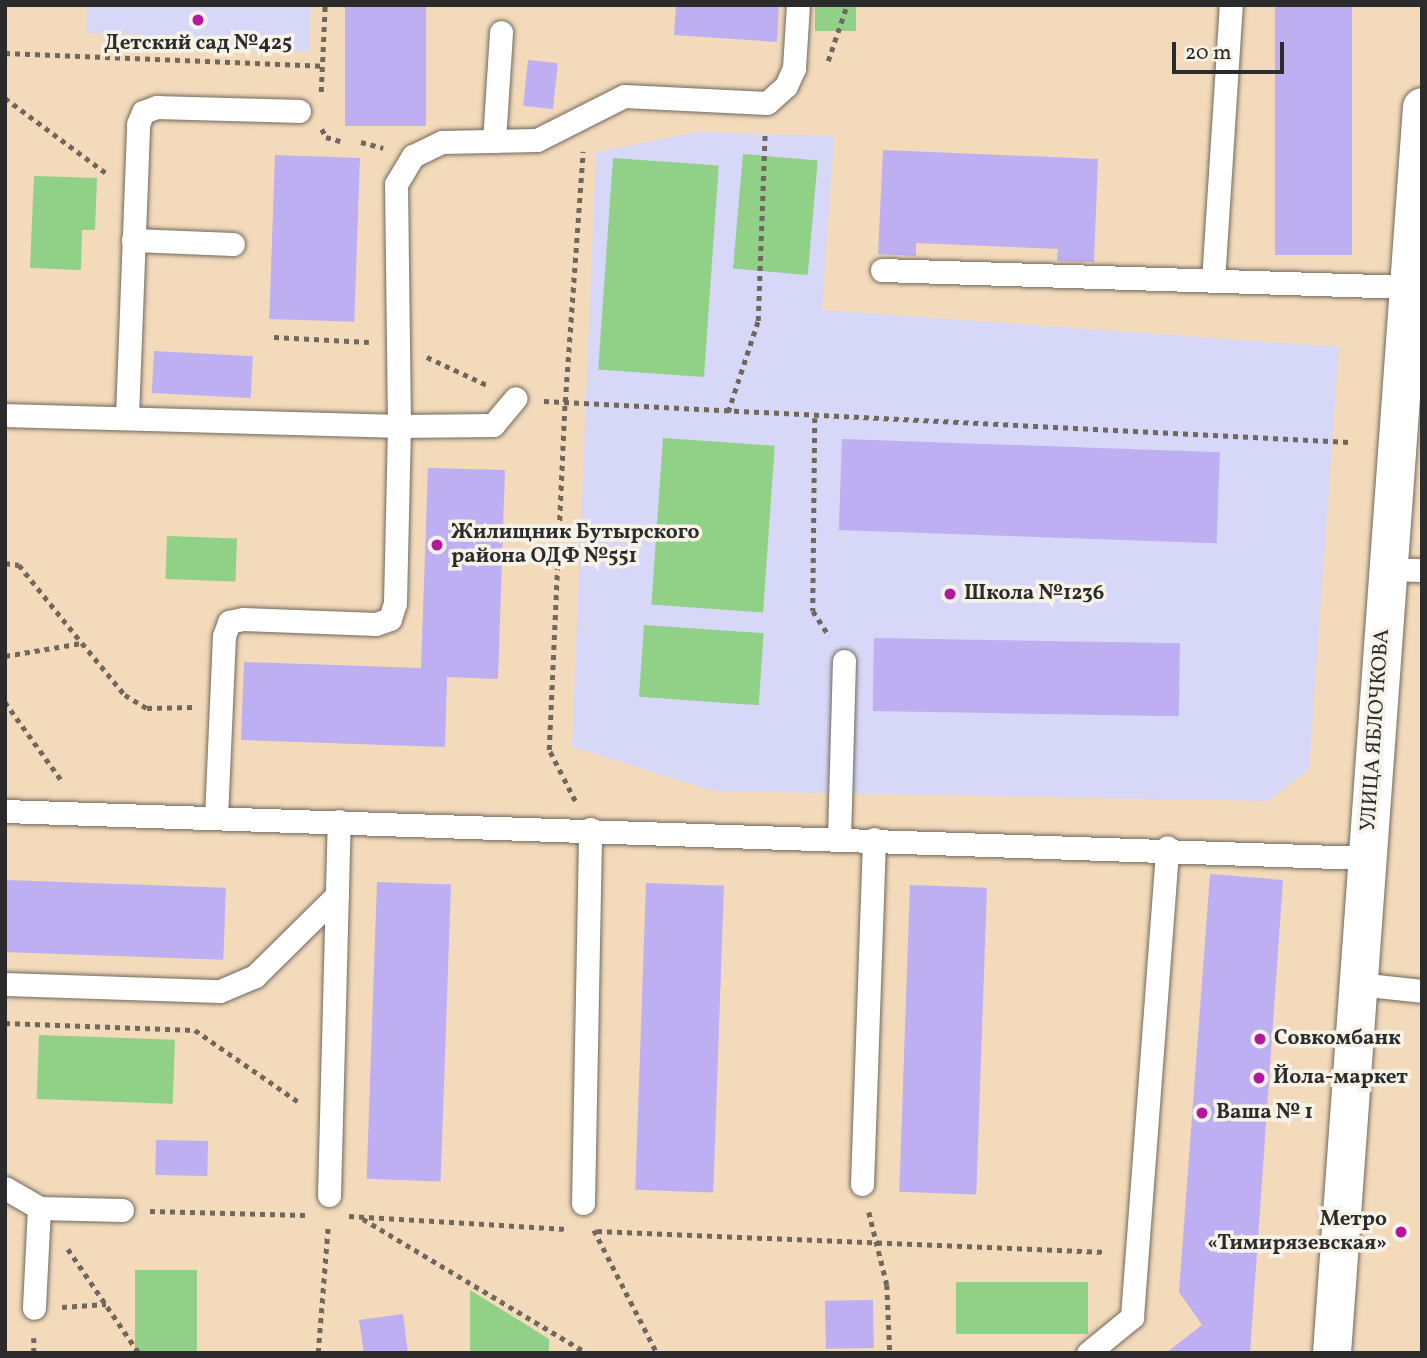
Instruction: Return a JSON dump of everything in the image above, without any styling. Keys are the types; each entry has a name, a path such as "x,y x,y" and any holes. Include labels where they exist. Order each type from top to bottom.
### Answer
{"street":[{"name":"УЛИЦА ЯБЛОЧКОВА","path":"1332,1353 1367,858 1404,569 1409,287 1422,107"}],"lane":[{"path":"216,817 224,636 229,622 243,619 376,624 390,619 395,603 399,426 396,184 413,156 442,142 537,140 624,96 767,103 786,86 794,68 798,5"},
{"path":"1213,281 1231,5"},
{"path":"494,141 501,32"},
{"path":"127,416 138,124 143,112 157,107 299,111"},
{"path":"133,240 233,244"},
{"path":"882,270 1409,287"},
{"path":"5,415 127,416 399,426 493,425 516,398"},
{"path":"839,838 844,661"},
{"path":"5,811 1167,847 1367,858"},
{"path":"329,1205 339,821"},
{"path":"583,1203 590,830"},
{"path":"862,1184 874,839"},
{"path":"1088,1353 1132,1317 1167,847"},
{"path":"5,984 220,991 255,976 337,895"},
{"path":"1358,984 1422,991"},
{"path":"5,1188 39,1208 122,1210"},
{"path":"34,1308 39,1208"}],"path":[{"path":"299,111 313,109 321,99 325,5"},
{"path":"5,53 323,66"},
{"path":"5,98 135,195"},
{"path":"728,412 758,321 767,103"},
{"path":"585,116 565,402 549,750 590,830"},
{"path":"274,337 397,343 516,398 815,418 1350,442"},
{"path":"815,418 813,611 844,661"},
{"path":"5,563 19,565 125,695 148,708 221,707"},
{"path":"5,656 82,643"},
{"path":"5,702 84,813"},
{"path":"5,1023 195,1030 331,1124"},
{"path":"862,1184 887,1285 890,1353"},
{"path":"583,1203 594,1231 657,1353"},
{"path":"318,1353 329,1205"},
{"path":"122,1210 329,1205 360,1217 587,1353"},
{"path":"39,1208 139,1353"},
{"path":"360,1217 594,1231 1138,1253"},
{"path":"34,1308 107,1304"}],"shaded area":[{"name":"Детский сад №425","path":"56,5 311,5 309,52 141,46 141,35 86,33 87,6"},
{"name":"Школа №1236","path":"698,132 834,136 822,310 1339,347 1309,769 1268,801 713,791 572,747 596,152"}],"green space":[{"path":"815,5 856,5 856,31 815,31"},
{"path":"743,154 818,161 808,275 733,269"},
{"path":"613,158 719,165 704,377 598,369"},
{"path":"34,176 97,178 95,230 82,230 81,270 30,268"},
{"path":"663,438 775,446 763,612 651,605"},
{"path":"167,536 237,538 235,581 165,579"},
{"path":"644,625 764,633 759,705 639,697"},
{"path":"39,1035 175,1040 173,1104 37,1099"},
{"path":"135,1270 197,1270 197,1353 135,1353"},
{"path":"956,1282 1088,1282 1088,1334 956,1334"},
{"path":"470,1290 549,1339 549,1353 470,1353"}],"building":[{"path":"345,5 426,5 426,126 345,126"},
{"path":"676,5 779,5 777,42 674,35"},
{"path":"1275,5 1352,5 1352,255 1275,255"},
{"path":"528,60 558,63 553,109 523,106"},
{"path":"883,150 1098,159 1094,262 1057,261 1058,249 916,243 916,256 878,254"},
{"path":"275,155 360,158 354,322 269,319"},
{"path":"154,351 253,356 251,398 152,393"},
{"path":"842,439 1220,452 1217,543 839,530"},
{"path":"428,468 505,470 498,679 447,677 445,747 241,740 244,662 421,668"},
{"path":"874,638 1180,643 1179,716 873,711"},
{"path":"1210,874 1283,880 1250,1353 1166,1353 1202,1325 1179,1292"},
{"path":"5,880 226,888 223,960 5,952"},
{"path":"377,882 451,885 441,1181 367,1179"},
{"path":"646,883 724,886 713,1193 635,1190"},
{"path":"910,885 987,888 976,1195 899,1192"},
{"path":"156,1140 208,1141 207,1176 155,1175"},
{"path":"873,1300 874,1348 826,1349 825,1301"},
{"path":"403,1314 408,1353 364,1353 359,1320"}],"place":[{"name":"Детский сад №425","path":"198,20"},
{"name":"Жилищник Бутырского района ОДФ №551","path":"437,545"},
{"name":"Школа №1236","path":"950,594"},
{"name":"Совкомбанк","path":"1260,1039"},
{"name":"Йола-маркет","path":"1259,1078"},
{"name":"Ваша № 1","path":"1202,1113"},
{"name":"Метро «Тимирязевская»","path":"1401,1232"}]}
